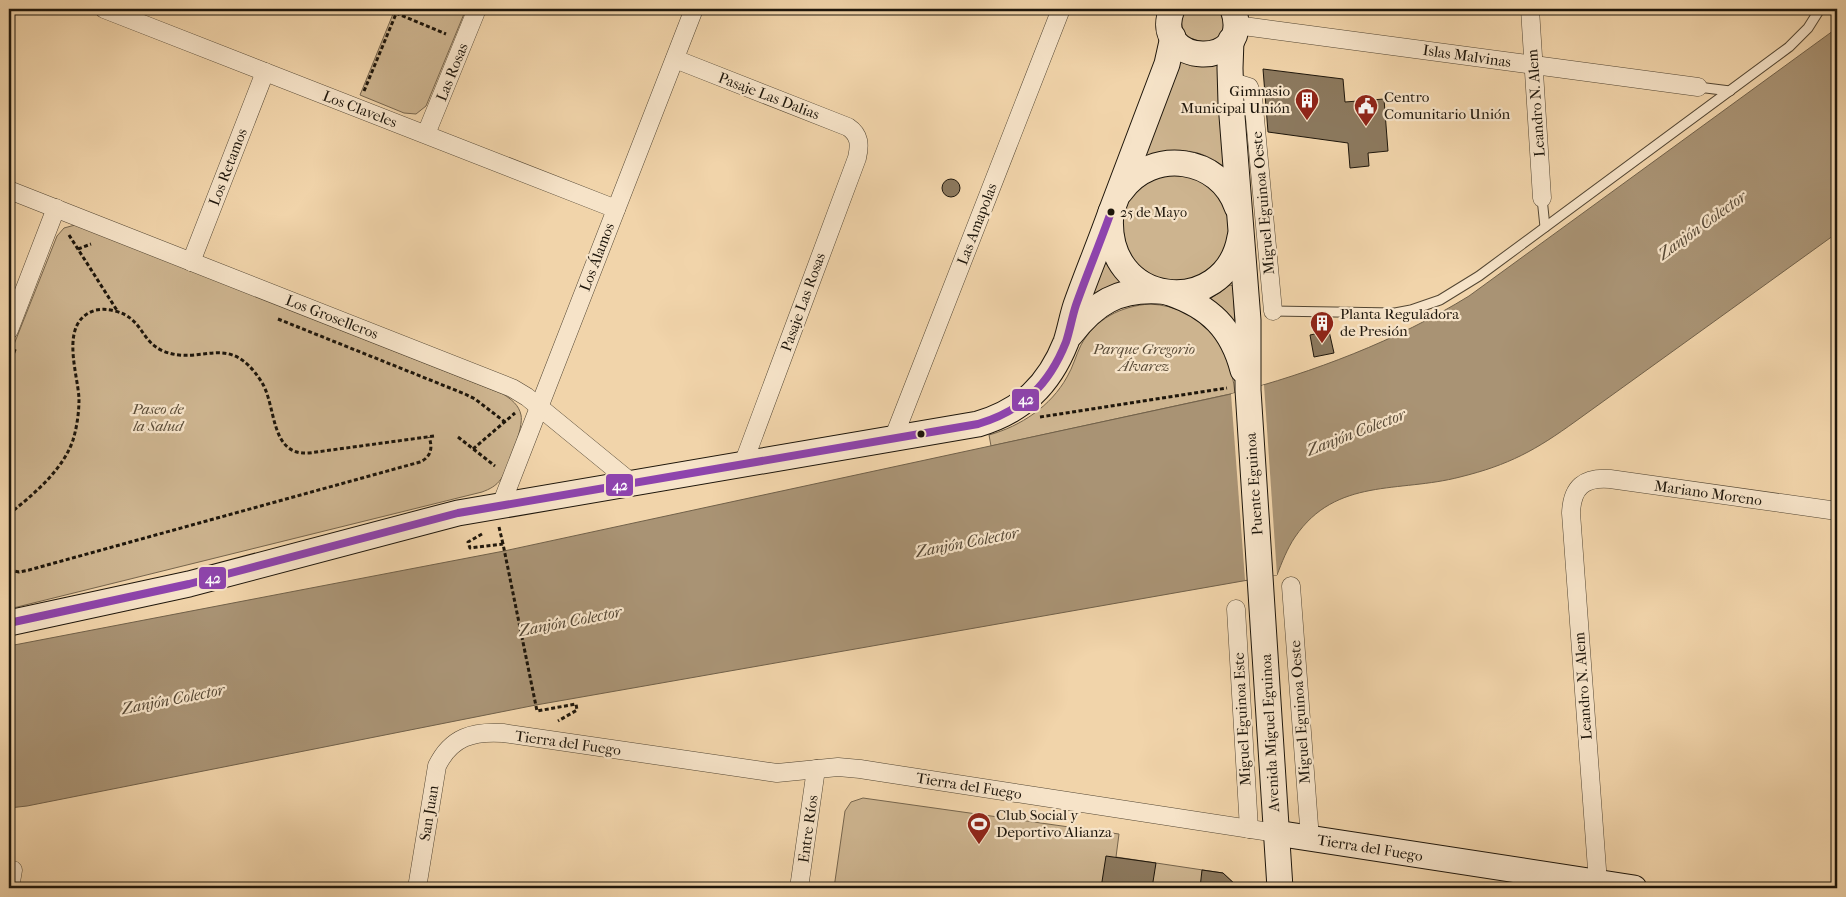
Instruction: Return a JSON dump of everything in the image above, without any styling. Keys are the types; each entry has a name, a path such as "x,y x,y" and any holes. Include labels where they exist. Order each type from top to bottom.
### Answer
{"main road":[{"path":"1172,9 1169,21 1173,37 1183,49 1197,55 1213,54 1226,46 1234,25"},
{"path":"1234,25 1230,81 1249,330 1248,390"},
{"path":"9,623 189,584 421,522 499,514 632,483 978,424 997,418 1015,409 1032,395 1046,379 1066,340 1076,306 1167,64 1173,37"},
{"path":"1066,340 1083,319 1105,301 1115,296 1135,291 1164,292 1195,290 1218,277 1234,256 1241,226 1236,203 1226,186 1212,174 1194,165 1166,163 1147,169 1131,179 1113,207 1111,240 1117,257 1135,279 1151,288 1164,292 1198,305 1213,316 1225,329 1237,351 1248,390"},
{"name":"Puente Eguinoa","path":"1248,390 1261,578"},
{"name":"Avenida Miguel Eguinoa","path":"1261,578 1280,888"},
{"name":"Tierra del Fuego","path":"1276,833 1598,886 1634,888"}],"street":[{"name":"Los Claveles","path":"104,9 616,209"},
{"name":"Las Rosas","path":"426,134 477,9"},
{"name":"Los Álamos","path":"499,514 694,9"},
{"name":"Las Amapolas","path":"893,438 1061,9"},
{"name":"Leandro N. Alem","path":"1530,9 1542,198"},
{"name":"Islas Malvinas","path":"1234,25 1698,87"},
{"name":"Pasaje Las Dalias","path":"675,59 848,127 855,132 858,138"},
{"name":"Los Retamos","path":"191,262 265,72"},
{"name":"Miguel Eguinoa Oeste","path":"1230,81 1247,86 1253,93 1273,311"},
{"name":"Pasaje Las Rosas","path":"743,464 857,158 858,138"},
{"name":"Los Groselleros","path":"9,190 497,382 520,393 539,407 632,483"},
{"path":"9,330 56,208"},
{"name":"Mariano Moreno","path":"1580,486 1593,479 1610,479 1837,512"},
{"name":"Leandro N. Alem","path":"1580,486 1572,498 1571,514 1598,886"},
{"name":"Miguel Eguinoa Oeste","path":"1291,586 1310,839"},
{"name":"Miguel Eguinoa Este","path":"1236,610 1249,829"},
{"name":"Tierra del Fuego","path":"454,743 473,735 493,733 777,773 838,767 860,769 1276,833"},
{"name":"San Juan","path":"417,888 437,766 454,743"},
{"name":"Entre Ríos","path":"799,888 816,769"},
{"path":"10,888 13,870"}],"lane":[{"path":"1273,311 1379,314 1411,310 1440,300 1466,285 1799,38 1820,9"},
{"path":"1698,87 1730,90"},
{"path":"1542,198 1545,227"}],"path":[{"path":"361,91 364,92 398,9"},
{"path":"396,13 451,36"},
{"path":"67,231 118,312"},
{"path":"78,249 91,244 100,248"},
{"path":"9,514 52,474 64,458 73,440 79,400 72,350 73,337 85,316 94,311 106,309 118,312 136,322 148,341 160,350 178,354 225,353 237,356 261,380 280,438 286,447 295,452 309,453 434,436"},
{"path":"273,317 465,394 476,399 505,422"},
{"path":"472,449 519,409"},
{"path":"9,570 19,572 29,570 420,462 430,454 432,446 429,436"},
{"path":"458,437 502,471"},
{"path":"499,514 502,544"},
{"path":"504,551 536,705"}],"green space":[{"path":"395,9 466,9 426,106 416,114 404,113 360,95"},
{"path":"1183,9 1222,9 1224,12 1223,34 1212,44 1184,37 1180,14"},
{"path":"1179,61 1218,63 1224,167 1214,160 1195,152 1184,151 1164,152 1142,160"},
{"path":"1182,173 1214,188 1231,218 1226,253 1194,281 1163,283 1128,258 1121,217 1130,195 1148,180"},
{"name":"Paseo de la Salud","path":"75,225 503,394 517,405 521,421 515,447 501,479 493,487 482,492 9,609 9,357 57,236 64,228"},
{"name":"Parque Gregorio Álvarez","path":"1105,262 1121,283 1090,296"},
{"name":"Parque Gregorio Álvarez","path":"1230,285 1233,286 1235,325 1210,299"},
{"name":"Parque Gregorio Álvarez","path":"1150,304 1185,312 1210,331 1220,344 1227,359 1235,393 991,446 989,435 1024,420 1034,414 1053,397 1067,377 1081,345 1101,321 1119,311"},
{"name":"Club Social y Deportivo Alianza","path":"863,798 1119,834 1116,857 1223,873 1239,888 834,888 845,811 851,802"}],"water":[{"name":"Zanjón Colector","path":"1837,28 1837,233 1576,421 1535,448 1508,462 1460,477 1437,482 1370,490 1349,496 1330,505 1311,518 1295,537 1277,575 536,705 9,808 9,646 504,551 1231,394 1293,376 1384,341 1469,296"}],"pier":[{"path":"1264,385 1277,575 1245,580 1231,394"}],"building":[{"path":"1263,69 1343,79 1345,102 1384,99 1388,151 1368,153 1369,166 1350,168 1348,143 1268,132"},
{"path":"951,179 957,182 960,188 957,194 951,197 945,194 942,188 945,182"},
{"name":"Planta Reguladora de Presión","path":"1329,331 1334,353 1314,357 1310,335"},
{"path":"1106,856 1156,863 1152,888 1101,888"},
{"path":"1202,870 1223,873 1239,888 1200,888"}],"transit line":[{"name":"42","path":"9,623 189,584 458,513 978,424 994,419 1021,404 1032,394 1051,371 1059,357 1066,342 1076,305 1111,212"}],"place":[{"name":"Gimnasio Municipal Unión","path":"1307,121"},
{"name":"Centro Comunitario Unión","path":"1366,127"},
{"name":"25 de Mayo","path":"1111,212"},
{"name":"Planta Reguladora de Presión","path":"1322,344"},
{"name":"Club Social y Deportivo Alianza","path":"979,845"}]}
